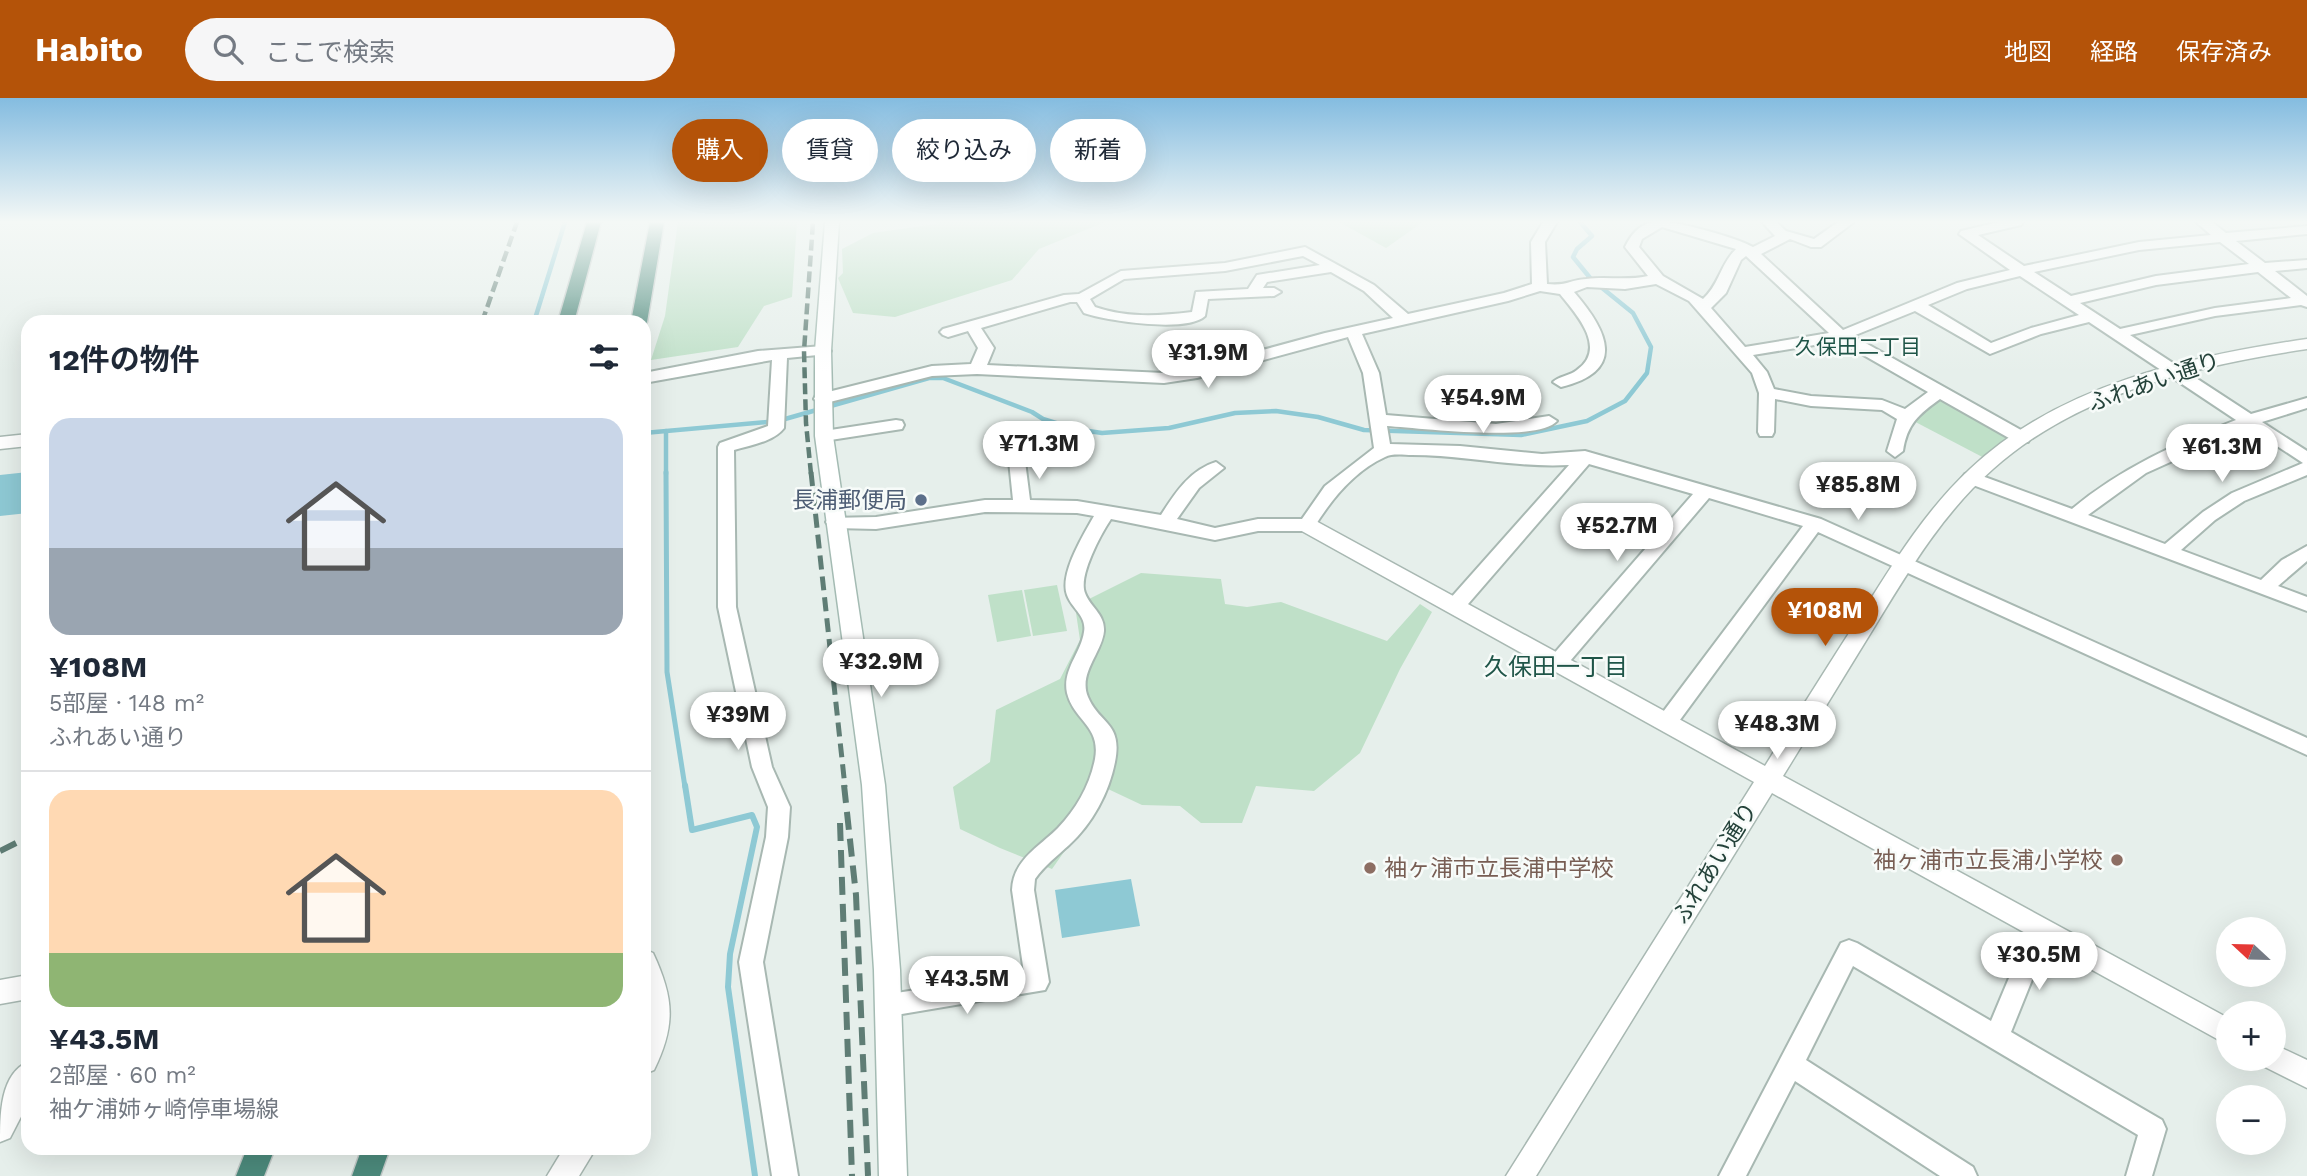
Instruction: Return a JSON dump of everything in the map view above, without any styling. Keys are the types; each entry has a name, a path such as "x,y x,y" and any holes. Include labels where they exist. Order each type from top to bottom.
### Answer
{"highway":[{"path":"568,315 580,272"},
{"path":"640,315 648,272"},
{"path":"366,1176 374,1155"}],"street":[{"path":"828,272 823,351 824,436 863,725 868,741 890,1005 893,1176"},
{"path":"948,332 1069,298 1082,298 1121,275 1156,272"},
{"path":"1252,293 1262,278 1301,272"},
{"path":"1339,272 1369,288 1405,320"},
{"path":"1539,287 1540,272"},
{"path":"1653,272 1658,279 1694,298 1759,372 1766,393 1766,432"},
{"path":"1702,308 1719,293 1728,272"},
{"path":"1772,272 1841,336 2022,438"},
{"path":"1743,352 1841,336 1962,286 2015,272"},
{"path":"2022,272 2307,459"},
{"path":"2067,302 2112,288 2166,277 2211,272"},
{"path":"2268,272 2306,301"},
{"path":"822,399 932,371 977,369 1164,378 1222,368 1330,336 1354,333 1508,297 1539,287 1565,290 1586,283 1625,285 1658,279"},
{"path":"1561,382 1570,381 1591,369 1598,354 1595,329 1565,290"},
{"path":"1082,298 1089,310 1124,320 1198,316 1201,295 1274,292"},
{"path":"2116,334 2215,312 2306,301"},
{"path":"1916,304 1990,349 2035,331 2089,317"},
{"path":"972,326 985,348 977,369"},
{"path":"1354,333 1371,373 1383,450"},
{"name":"ふれあい通り","path":"1520,1176 1903,564 1926,530 1971,478 2022,438 2107,394 2173,371 2262,349 2307,344"},
{"path":"651,377 780,353 823,351"},
{"path":"780,353 776,428 769,433 726,447 727,607 762,767 779,807 777,837 751,962 785,1176"},
{"path":"1895,451 1897,430 1904,416 1939,392"},
{"path":"1766,393 1811,401 1882,405 1904,416"},
{"path":"2074,517 2105,489 2148,463 2281,408 2307,403"},
{"path":"1380,420 1496,429 1549,421"},
{"path":"824,436 896,425"},
{"path":"0,443 21,441"},
{"path":"1307,525 1322,497 1336,483 1383,450 1468,452 1514,460 1557,462 1585,457 1815,523 2307,747"},
{"path":"1455,606 1585,457"},
{"path":"1017,461 1022,506"},
{"path":"1166,522 1187,489 1204,473 1216,468"},
{"path":"2167,552 2209,516 2238,497 2307,468"},
{"path":"1971,478 2307,604"},
{"path":"1558,662 1706,490"},
{"path":"835,522 876,523 985,506 1022,506 1077,507 1166,522 1214,534 1258,525 1307,525 2216,1025"},
{"path":"890,1005 1037,982 1023,890 1025,875 1069,831 1096,789 1105,763 1107,744 1103,730 1078,697 1076,672 1089,648 1094,631 1093,618 1076,594 1074,582 1097,523 1106,512"},
{"path":"1667,722 1815,523"},
{"path":"2264,588 2288,565 2307,552"},
{"path":"1997,1037 2040,930"},
{"path":"1732,1176 1849,951 2153,1129 2139,1176"},
{"path":"651,978 656,990 659,1018 651,1049"},
{"path":"0,992 21,989"},
{"path":"1790,1064 1964,1176"},
{"path":"2286,1064 2307,1075"},
{"path":"0,1128 21,1088"},
{"path":"561,1176 577,1155"}],"green space":[{"path":"671,272 794,272 792,297 764,306 738,347 651,360 665,316"},
{"path":"1019,272 1012,280 895,317 853,313 838,278 843,273"},
{"path":"1939,392 2022,438 1990,461 1904,416"},
{"path":"1141,573 1221,579 1225,604 1247,607 1281,602 1387,641 1420,604 1432,612 1400,669 1360,753 1314,791 1256,786 1242,823 1201,823 1180,806 1142,805 1108,789 1052,869 960,829 953,787 990,762 996,710 1060,679 1080,640 1075,606"},
{"path":"1057,585 1067,631 1033,636 1024,590"},
{"path":"1022,590 1031,636 997,642 988,595"}],"water":[{"path":"21,473 21,514 0,516 0,475"},
{"path":"1131,879 1140,926 1062,938 1055,890"}],"waterway":[{"path":"536,315 549,272"},
{"path":"666,431 778,421 929,378 943,378 1032,412 1043,419 1075,429 1102,433 1169,428 1235,413 1276,411 1318,417 1364,430 1521,435 1587,421 1625,401 1647,373 1651,347 1633,313 1586,272"},
{"path":"651,432 666,431"},
{"path":"666,431 666,472"},
{"path":"666,472 667,672 685,787"},
{"path":"685,785 692,830 752,815 757,827 730,954 728,987 755,1176"}],"railway":[{"path":"484,315 499,272"},
{"path":"809,272 804,351 811,474"},
{"path":"811,472 845,787"},
{"path":"844,785 856,895 868,1176"},
{"path":"840,823 852,1176"},
{"path":"0,851 21,840"}],"place":[{"name":"長浦郵便局","path":"921,500"},
{"name":"袖ヶ浦市立長浦小学校","path":"2117,860"},
{"name":"袖ヶ浦市立長浦中学校","path":"1370,868"}],"district":[{"name":"久保田二丁目","path":"1858,346"},
{"name":"久保田一丁目","path":"1556,667"}]}
